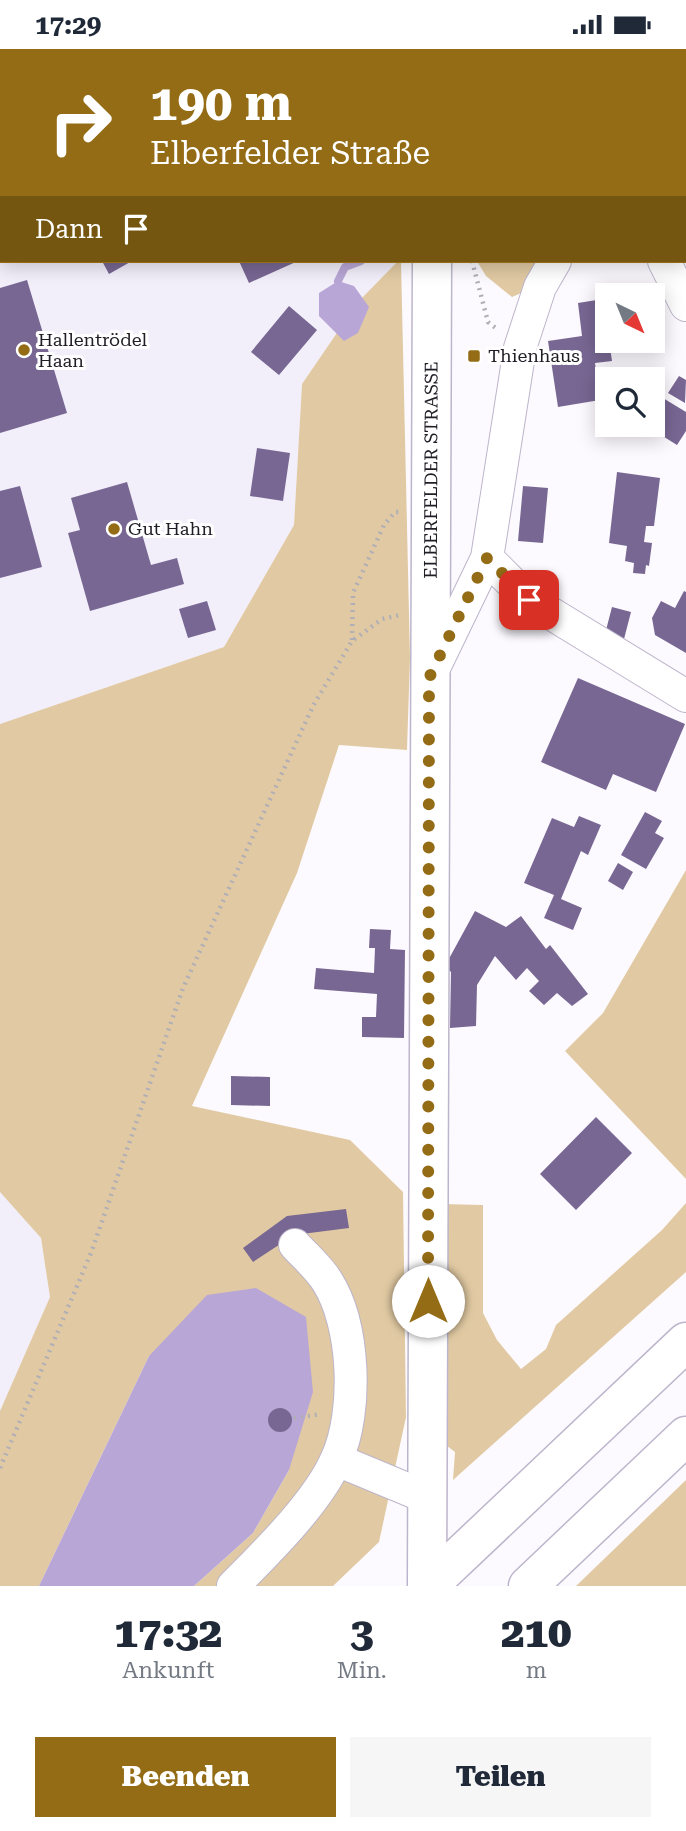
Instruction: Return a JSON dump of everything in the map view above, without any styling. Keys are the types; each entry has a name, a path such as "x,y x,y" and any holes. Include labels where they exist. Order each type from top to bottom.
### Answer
{"main road":[{"name":"ELBERFELDER STRASSE","path":"427,1586 432,263"},
{"path":"427,1586 686,1342"},
{"path":"528,1586 686,1436"}],"street":[{"name":"ELBERFELDER STRASSE","path":"429,678 487,558 520,348 540,287 554,263"},
{"path":"665,263 686,305"},
{"path":"487,558 529,600 686,696"},
{"path":"233,1586 264,1556 306,1505 337,1460 349,1413 350,1368 341,1312 327,1281 295,1245"},
{"path":"337,1460 426,1497"}],"path":[{"path":"472,263 488,322 520,348"},
{"path":"352,641 354,593 384,525 396,512 433,513"},
{"path":"0,1468 91,1253 183,988 313,706 352,641 382,619 432,609"}],"shaded area":[{"path":"0,263 396,263 358,302 302,384 294,525 224,647 0,724"},
{"path":"396,263 401,263 410,658 407,750 339,745 297,873 192,1106 350,1140 403,1192 406,1417 379,1542 333,1586 194,1586 253,1533 289,1470 149,1356 39,1586 0,1586 0,1411 50,1297 41,1238 0,1192 0,724 224,647 294,525 302,384 358,302"},
{"path":"478,263 541,263 528,290 512,297 486,276"},
{"path":"338,281 354,286 369,307 358,333 344,341 319,316 319,293"},
{"path":"686,870 686,1179 565,1051 603,1013"},
{"path":"0,1192 41,1238 50,1297 0,1411"},
{"path":"686,1203 686,1272 453,1480 455,1452 443,1443 443,1204 483,1205 483,1313 497,1340 521,1369 546,1349 556,1325 662,1230"},
{"path":"256,1288 306,1317 313,1392 289,1470 253,1533 194,1586 39,1586 149,1356 207,1295"},
{"path":"686,1480 686,1586 576,1586"}],"building":[{"path":"103,263 128,263 109,274"},
{"path":"240,263 294,263 249,283"},
{"name":"Hallentrödel Haan","path":"27,280 67,413 0,433 0,288"},
{"path":"595,300 595,353 611,353 612,361 595,363 595,401 558,407 548,341 582,336 578,303"},
{"path":"289,306 317,330 279,375 251,352"},
{"path":"679,376 686,380 685,403 668,393"},
{"path":"665,399 686,412 686,431 677,445 664,437"},
{"path":"257,448 290,453 283,501 250,496"},
{"path":"617,472 660,478 654,526 646,526 644,542 652,543 649,566 646,565 645,574 633,573 634,563 625,561 627,546 609,543"},
{"path":"127,482 151,565 177,558 184,584 90,611 68,533 80,530 71,498"},
{"path":"20,486 42,567 0,578 0,491"},
{"path":"523,486 548,488 543,543 518,541"},
{"path":"684,591 686,653 655,635 652,618 661,601 675,608"},
{"path":"207,601 216,630 188,638 179,609"},
{"path":"612,607 631,612 624,639 605,634"},
{"path":"578,678 685,724 656,792 613,774 606,790 541,762"},
{"path":"645,812 662,821 655,833 664,838 646,869 621,855"},
{"path":"579,816 601,825 588,855 581,851 561,899 582,908 573,930 544,918 554,895 524,883 552,818 574,827"},
{"path":"618,863 633,872 623,890 608,881"},
{"path":"475,911 506,927 521,916 546,949 550,945 588,994 572,1006 557,993 544,1005 529,991 539,981 527,968 516,980 495,956 477,985 476,1026 450,1028 451,972 445,966"},
{"path":"370,929 391,930 390,949 405,950 404,1038 362,1037 362,1017 376,1017 377,994 314,989 316,968 374,973 375,948 369,948"},
{"path":"231,1076 270,1077 270,1106 231,1105"},
{"path":"596,1117 632,1153 576,1210 540,1174"},
{"path":"346,1209 349,1228 294,1235 253,1262 243,1248 287,1216"},
{"path":"280,1408 289,1411 292,1420 289,1429 280,1432 271,1429 268,1420 271,1411"}],"waterway":[{"path":"338,281 345,267 356,263"}],"place":[{"name":"Hallentrödel Haan","path":"24,350"},
{"name":"Thienhaus","path":"474,356"},
{"name":"Gut Hahn","path":"114,529"}],"route":[{"path":"428,1301 429,678 487,558 529,600"}]}
